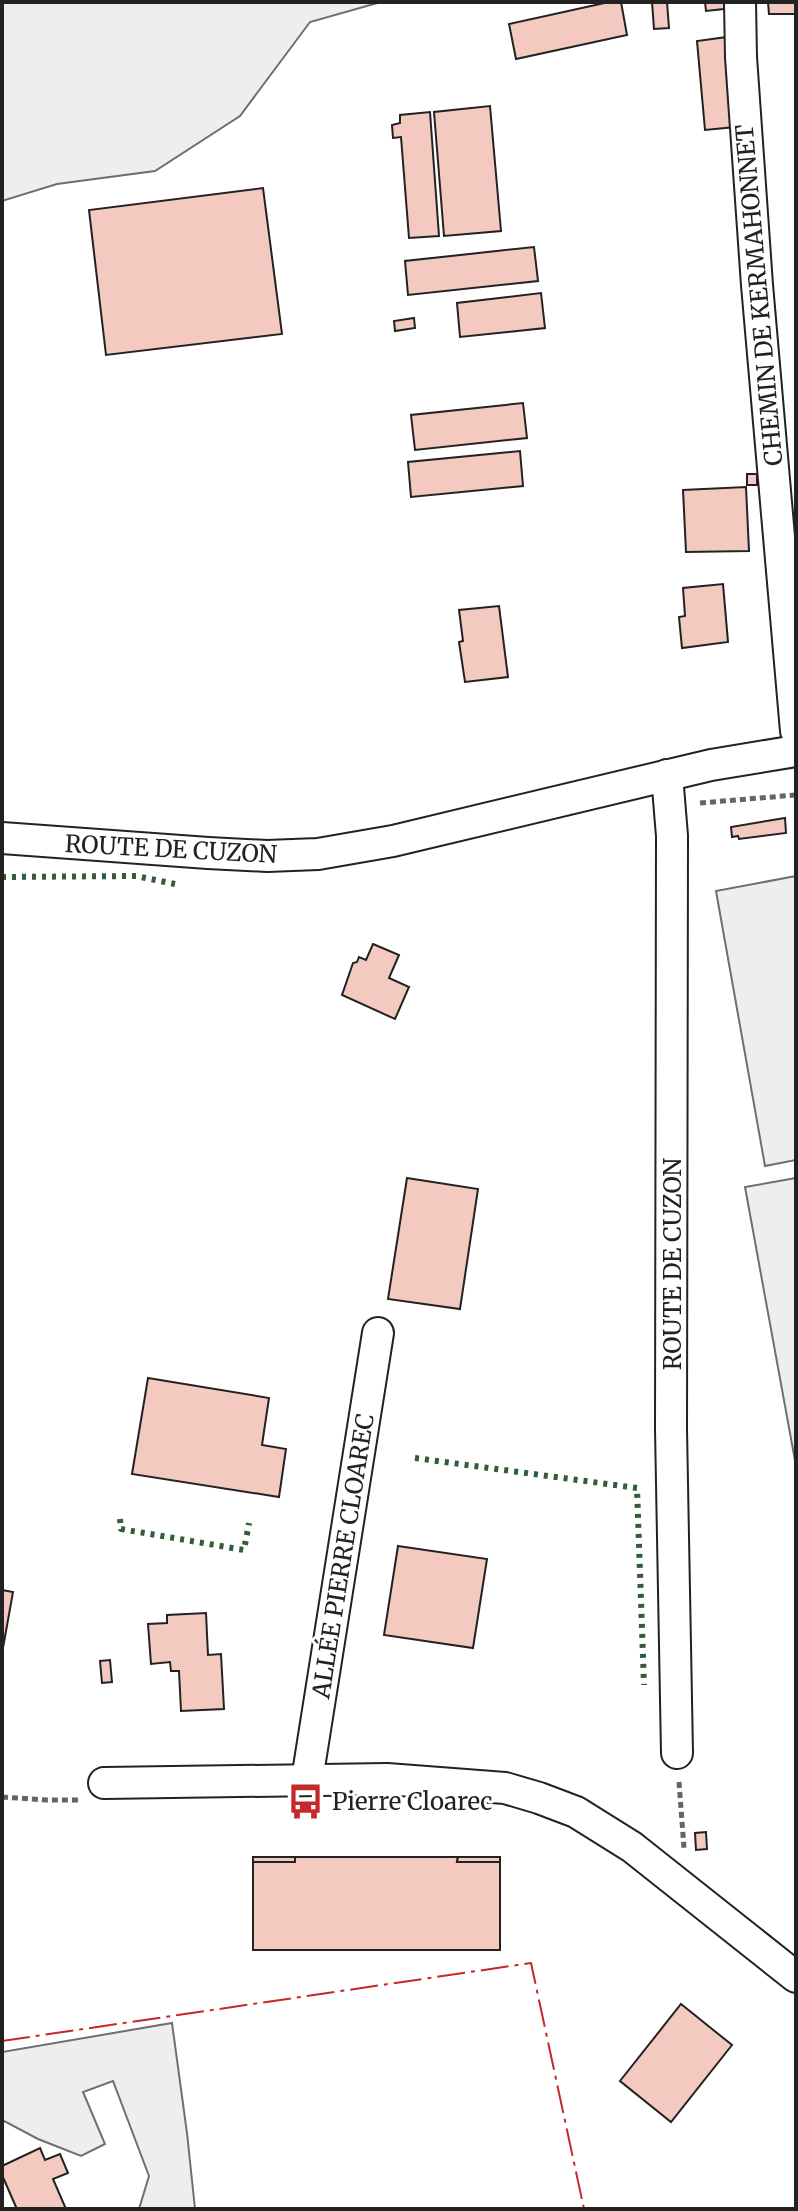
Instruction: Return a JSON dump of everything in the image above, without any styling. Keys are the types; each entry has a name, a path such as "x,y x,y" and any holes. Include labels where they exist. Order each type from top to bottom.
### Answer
{"street":[{"name":"CHEMIN DE KERMAHONNET","path":"740,2 755,255 796,731"},
{"name":"ROUTE DE CUZON","path":"2,838 267,856 318,854 362,848 667,775 796,751"},
{"name":"ROUTE DE CUZON","path":"667,775 672,836 671,1429 677,1753"},
{"name":"ALLÉE PIERRE CLOAREC","path":"307,1780 378,1333"},
{"path":"104,1783 426,1781 505,1788 576,1812 603,1828 796,1977"}],"path":[{"path":"677,1753 686,1890"},
{"path":"2,1797 94,1799 104,1783"}],"shaded area":[{"path":"2,2 381,2 310,22 240,116 155,171 57,184 2,201"},
{"path":"796,876 796,1160 765,1166 716,891"},
{"path":"796,1178 796,1466 745,1187"},
{"path":"172,2023 195,2209 139,2209 149,2176 113,2081 83,2092 105,2144 81,2156 2,2120 2,2052"}],"building":[{"path":"621,2 627,35 516,59 509,24"},
{"path":"652,2 667,2 669,28 654,29"},
{"path":"705,2 724,2 724,9 706,11"},
{"path":"768,2 796,2 796,14 769,14"},
{"path":"727,37 735,127 705,130 697,41"},
{"path":"490,106 501,231 444,236 434,112"},
{"path":"430,112 439,236 409,238 401,137 393,138 392,125 400,123 400,115"},
{"path":"263,188 282,334 106,355 89,210"},
{"path":"534,247 538,281 408,295 405,261"},
{"path":"541,293 545,328 460,337 457,303"},
{"path":"414,318 415,328 395,331 394,321"},
{"path":"523,403 527,438 415,450 411,415"},
{"path":"520,451 523,486 411,497 408,462"},
{"path":"747,474 757,474 757,485 747,485"},
{"path":"746,487 749,551 686,552 683,490"},
{"path":"723,584 728,642 682,648 679,617 685,616 683,588"},
{"path":"499,606 508,677 465,682 459,642 463,641 459,610"},
{"path":"785,818 786,833 739,839 738,836 732,837 731,827"},
{"path":"373,944 399,955 389,978 409,987 395,1019 342,995 353,963 359,957 366,960"},
{"path":"407,1178 478,1189 460,1309 388,1299"},
{"path":"148,1378 269,1398 262,1445 286,1449 279,1497 132,1474"},
{"path":"398,1546 487,1559 473,1648 384,1635"},
{"path":"2,1590 13,1592 3,1648 2,1648"},
{"path":"206,1613 208,1655 221,1654 224,1709 181,1711 179,1671 171,1671 170,1662 151,1664 148,1624 167,1623 167,1615"},
{"path":"110,1660 112,1682 102,1683 100,1661"},
{"path":"706,1832 707,1849 696,1850 695,1833"},
{"path":"253,1857 295,1857 295,1862 253,1862"},
{"path":"295,1857 458,1857 457,1862 500,1862 500,1950 253,1950 253,1862 295,1862"},
{"path":"458,1857 500,1857 500,1862 457,1862"},
{"path":"681,2004 732,2045 671,2122 620,2081"},
{"path":"40,2148 45,2160 60,2154 68,2173 53,2179 66,2209 13,2209 16,2207 2,2175 2,2166"}],"hedge":[{"path":"2,877 136,876 175,884"},
{"path":"415,1458 637,1488 644,1685"},
{"path":"120,1519 121,1529 244,1550 249,1523"}],"power":[{"path":"2,2041 531,1963 584,2209"}],"place":[{"name":"Pierre Cloarec","path":"306,1801"}]}
